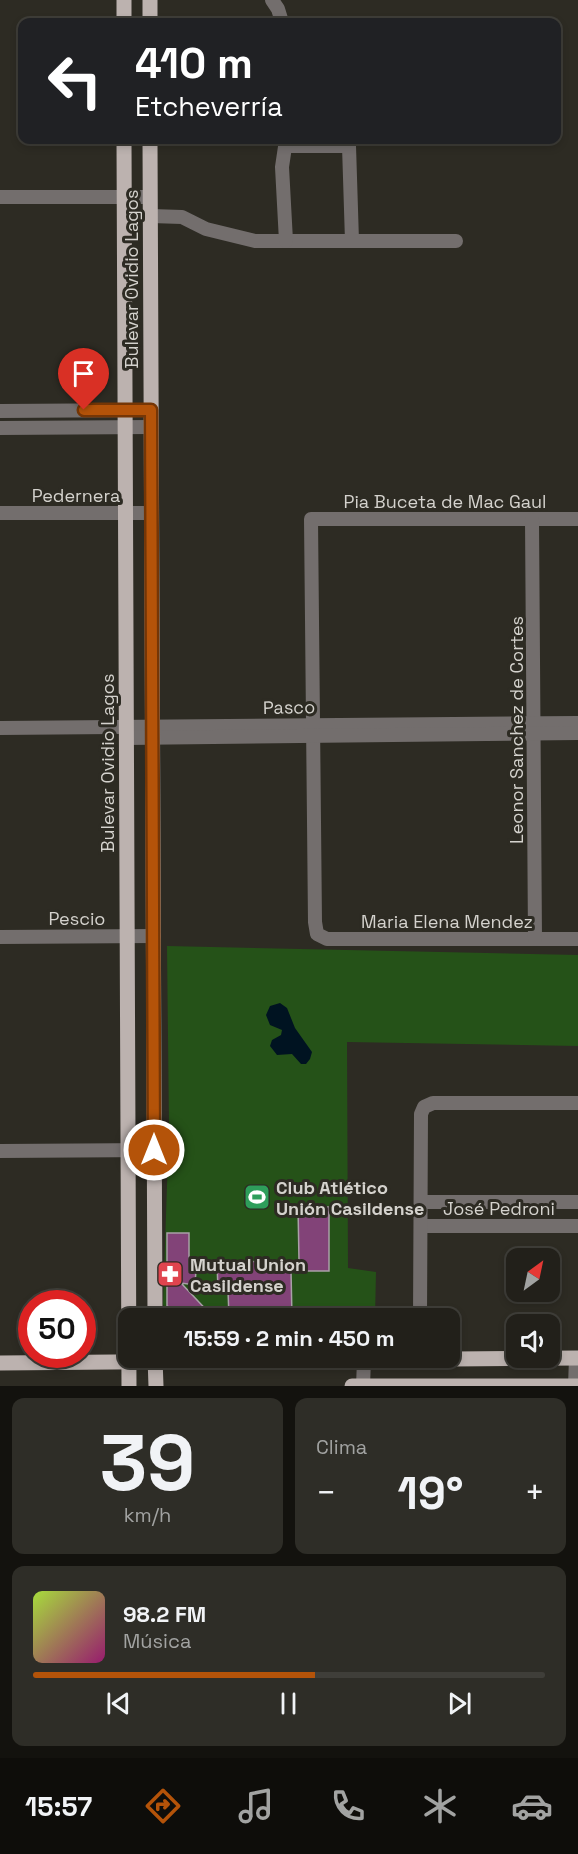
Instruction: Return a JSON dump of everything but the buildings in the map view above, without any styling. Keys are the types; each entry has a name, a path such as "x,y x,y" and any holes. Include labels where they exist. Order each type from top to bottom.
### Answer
{"main road":[{"path":"124,0 124,18"},
{"path":"150,0 150,18"},
{"name":"Bulevar Ovidio Lagos","path":"124,144 129,1308"},
{"name":"Bulevar Ovidio Lagos","path":"150,144 155,1308"},
{"path":"460,1359 577,1358"},
{"path":"0,1364 118,1363"},
{"name":"Bulevar Ovidio Lagos","path":"129,1368 129,1386"},
{"path":"155,1368 156,1386"},
{"path":"352,1386 576,1386"}],"street":[{"path":"272,0 281,18"},
{"path":"286,144 282,167 286,241"},
{"path":"307,144 349,146 352,241"},
{"path":"0,197 150,197"},
{"path":"150,216 182,217 206,230 255,241 456,241"},
{"path":"0,411 151,410"},
{"path":"0,428 151,427"},
{"name":"Pedernera","path":"0,513 151,513"},
{"name":"Pia Buceta de Mac Gaul","path":"313,731 311,519 578,519"},
{"name":"Leonor Sanchez de Cortes","path":"532,520 535,939"},
{"name":"Pasco","path":"0,728 127,732 313,731 533,728 578,723"},
{"name":"Pasco","path":"533,728 578,733"},
{"name":"Maria Elena Mendez","path":"313,731 317,934 327,939 578,939"},
{"name":"Pescio","path":"0,937 154,936"},
{"path":"420,1308 421,1114 424,1107 433,1103 578,1103"},
{"path":"0,1151 154,1150"},
{"name":"José Pedroni","path":"421,1202 578,1202"},
{"name":"José Pedroni","path":"421,1226 578,1226"},
{"path":"576,1386 577,1358"},
{"path":"363,1386 364,1368"}],"green space":[{"name":"Club Atlético Unión Casildense","path":"167,946 578,955 578,1046 347,1042 348,1268 376,1272 375,1308 167,1308 163,1305 169,1126"}],"water":[{"path":"280,1003 287,1008 295,1028 312,1052 306,1064 301,1064 292,1054 277,1055 270,1046 272,1040 281,1035 282,1030 270,1025 266,1015 270,1006"}],"place":[{"name":"Club Atlético Unión Casildense","path":"257,1197"},
{"name":"Mutual Union Casildense","path":"170,1274"}],"route":[{"path":"84,410 151,410 154,1150"}]}
